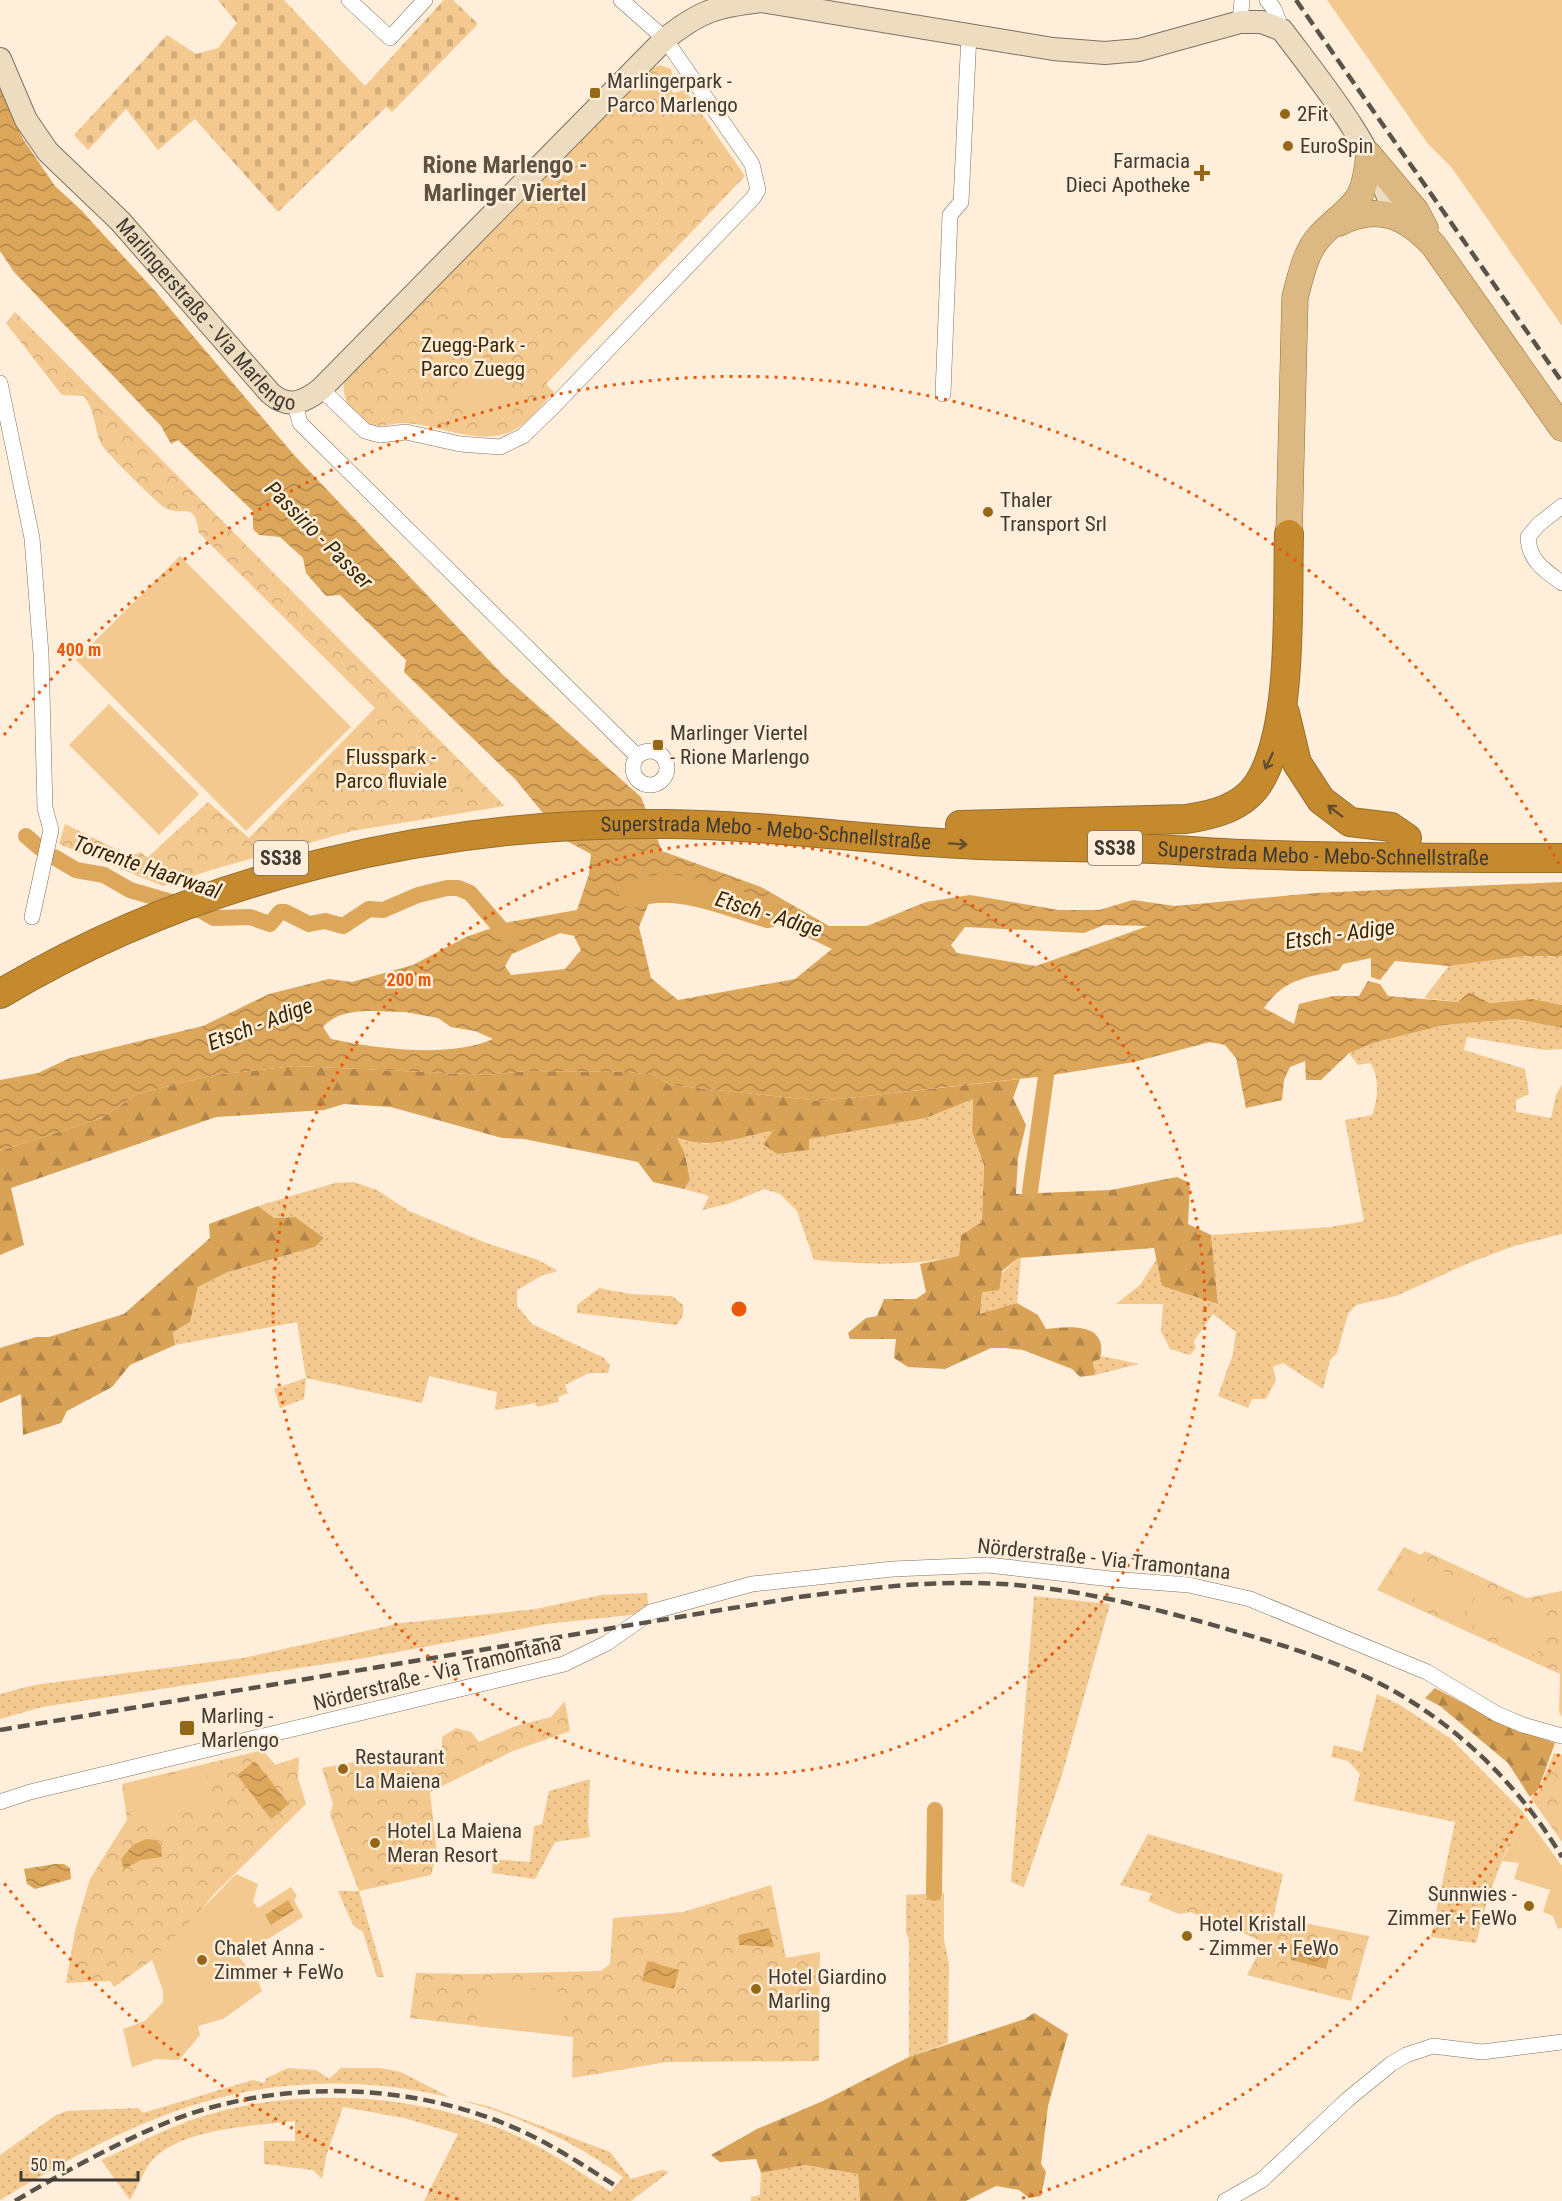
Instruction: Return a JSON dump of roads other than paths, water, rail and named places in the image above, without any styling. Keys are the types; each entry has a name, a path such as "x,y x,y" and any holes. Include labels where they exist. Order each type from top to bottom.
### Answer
{"highway":[{"path":"960,825 1186,819 1215,815 1238,803 1258,785 1273,754 1283,705 1288,534"},
{"path":"1283,705 1297,763 1321,800 1350,822 1391,827 1407,838"},
{"name":"Superstrada Mebo - Mebo-Schnellstraße","path":"0,975 62,949 169,895 287,856 448,822 585,808 974,845 1160,849 1243,854 1562,858"},
{"name":"Superstrada Mebo - Mebo-Schnellstraße","path":"0,994 62,949 116,934 195,903 290,872 358,855 519,830 669,815 1144,834 1562,840"}],"main road":[{"path":"1288,534 1295,297 1303,266 1313,245 1320,235 1333,226 1358,201 1364,187 1370,154"},
{"path":"1370,154 1416,211 1434,246 1562,428"},
{"path":"1333,226 1356,216 1394,215 1409,222 1434,246"}],"street":[{"path":"349,0 390,38 425,0"},
{"path":"621,0 665,39"},
{"path":"1267,0 1281,30 1370,154 1387,190 1394,215"},
{"path":"295,404 303,402 321,389 665,39 692,18 724,5 761,2 1053,49 1105,53 1139,50 1241,11 1281,30"},
{"path":"944,394 950,215 961,202 969,34"},
{"name":"Marlingerstraße - Via Marlengo","path":"321,389 365,431 380,435 406,432 460,444 500,447 522,436 553,407 758,190 752,164 665,39"},
{"name":"Marlingerstraße - Via Marlengo","path":"0,59 26,120 48,152 120,221 270,393 277,399 295,404 300,423 638,756"},
{"path":"0,383 32,538 41,654 45,808 51,830 32,917"},
{"path":"1562,506 1538,525 1528,537 1528,549 1538,566 1562,583"},
{"name":"Nörderstraße - Via Tramontana","path":"0,1802 30,1792 229,1747 564,1664 607,1643 651,1612 752,1584 893,1569 967,1564 1111,1580 1189,1585 1250,1599 1427,1672 1490,1709 1523,1725 1562,1737"},
{"path":"1225,2201 1262,2180 1347,2100 1391,2064 1406,2055 1432,2046 1482,2052 1562,2042"}],"water":[{"name":"Passirio - Passer","path":"0,85 23,139 55,186 81,210 155,291 294,455 503,675 641,797 662,851 761,887 829,926 867,926 926,902 970,895 1059,910 1099,910 1133,900 1175,906 1315,893 1562,882 1562,956 1525,956 1449,966 1395,961 1380,980 1371,977 1371,958 1343,964 1339,970 1288,985 1264,1008 1294,1024 1299,1004 1333,996 1359,996 1368,981 1380,984 1388,996 1458,1002 1469,992 1490,1003 1533,999 1562,1005 1562,1028 1516,1019 1444,1025 1377,1042 1349,1053 1321,1080 1306,1080 1305,1061 1290,1067 1284,1080 1282,1100 1246,1108 1236,1058 1225,1045 1210,1042 1134,1062 1046,1076 821,1101 670,1085 657,1076 630,1072 526,1071 487,1075 295,1066 214,1075 137,1094 102,1118 0,1151 0,1080 38,1073 70,1058 203,1026 269,994 329,979 352,982 413,965 466,937 509,922 577,910 589,874 591,854 565,840 515,779 404,672 406,660 340,595 326,596 306,573 303,558 280,537 259,535 253,529 253,511 178,440 171,444 161,426 14,272 0,251","holes":["680,887 747,908 832,949 795,979 678,1000 651,978 639,927 650,900","1104,925 1148,926 1036,966 957,953 951,945 965,927 1084,933","560,933 574,936 581,950 565,969 511,975 505,966 512,954","373,1011 405,1012 438,1018 451,1027 475,1031 493,1039 457,1048 414,1050 370,1046 331,1039 323,1027 340,1015"]},
{"path":"255,1761 289,1804 271,1819 237,1775"},
{"path":"146,1839 156,1840 161,1845 162,1857 141,1860 124,1869 121,1859 133,1845"},
{"path":"64,1864 70,1868 71,1879 35,1889 27,1884 24,1869"},
{"path":"288,1900 294,1910 271,1925 265,1915"},
{"path":"769,1928 774,1947 739,1945 739,1935"},
{"path":"1297,1940 1331,1949 1326,1969 1291,1960 1290,1946"},
{"path":"647,1961 679,1970 674,1989 642,1981"}],"waterway":[{"path":"26,836 40,848"},
{"name":"Torrente Haarwaal","path":"54,857 76,870 104,875 130,890 202,911 214,918 250,917 270,924 280,912 285,912 309,924 325,921 343,926 369,909 383,910 418,895 447,888 458,888 470,893 511,940"},
{"name":"Etsch - Adige","path":"633,894 649,890 683,890 718,898 768,914"},
{"path":"1030,1191 1046,1076"},
{"path":"934,1893 935,1810"}],"railway":[{"path":"1296,0 1562,382"},
{"path":"0,1730 799,1597 906,1585 949,1583 1030,1586 1090,1595 1206,1623 1322,1659 1391,1689 1420,1707 1475,1750 1523,1801 1544,1828 1562,1857"},
{"path":"15,2201 92,2158 173,2120 216,2106 261,2097 307,2092 353,2092 399,2096 444,2104 488,2117 530,2135 574,2159 616,2186"}],"place":[{"name":"Marlingerpark - Parco Marlengo","path":"595,93"},
{"name":"2Fit","path":"1285,114"},
{"name":"EuroSpin","path":"1288,146"},
{"name":"Farmacia Dieci Apotheke","path":"1202,173"},
{"name":"Thaler Transport Srl","path":"988,512"},
{"name":"Marlinger Viertel - Rione Marlengo","path":"658,745"},
{"name":"Marling - Marlengo","path":"187,1728"},
{"name":"Restaurant La Maiena","path":"343,1769"},
{"name":"Hotel La Maiena Meran Resort","path":"375,1843"},
{"name":"Sunnwies - Zimmer + FeWo","path":"1529,1906"},
{"name":"Hotel Kristall - Zimmer + FeWo","path":"1187,1936"},
{"name":"Chalet Anna - Zimmer + FeWo","path":"202,1960"},
{"name":"Hotel Giardino Marling","path":"756,1989"}],"district":[{"name":"Rione Marlengo - Marlinger Viertel","path":"505,179"}],"park label":[{"name":"Zuegg-Park - Parco Zuegg","path":"473,357"},
{"name":"Flusspark - Parco fluviale","path":"391,769"}]}
